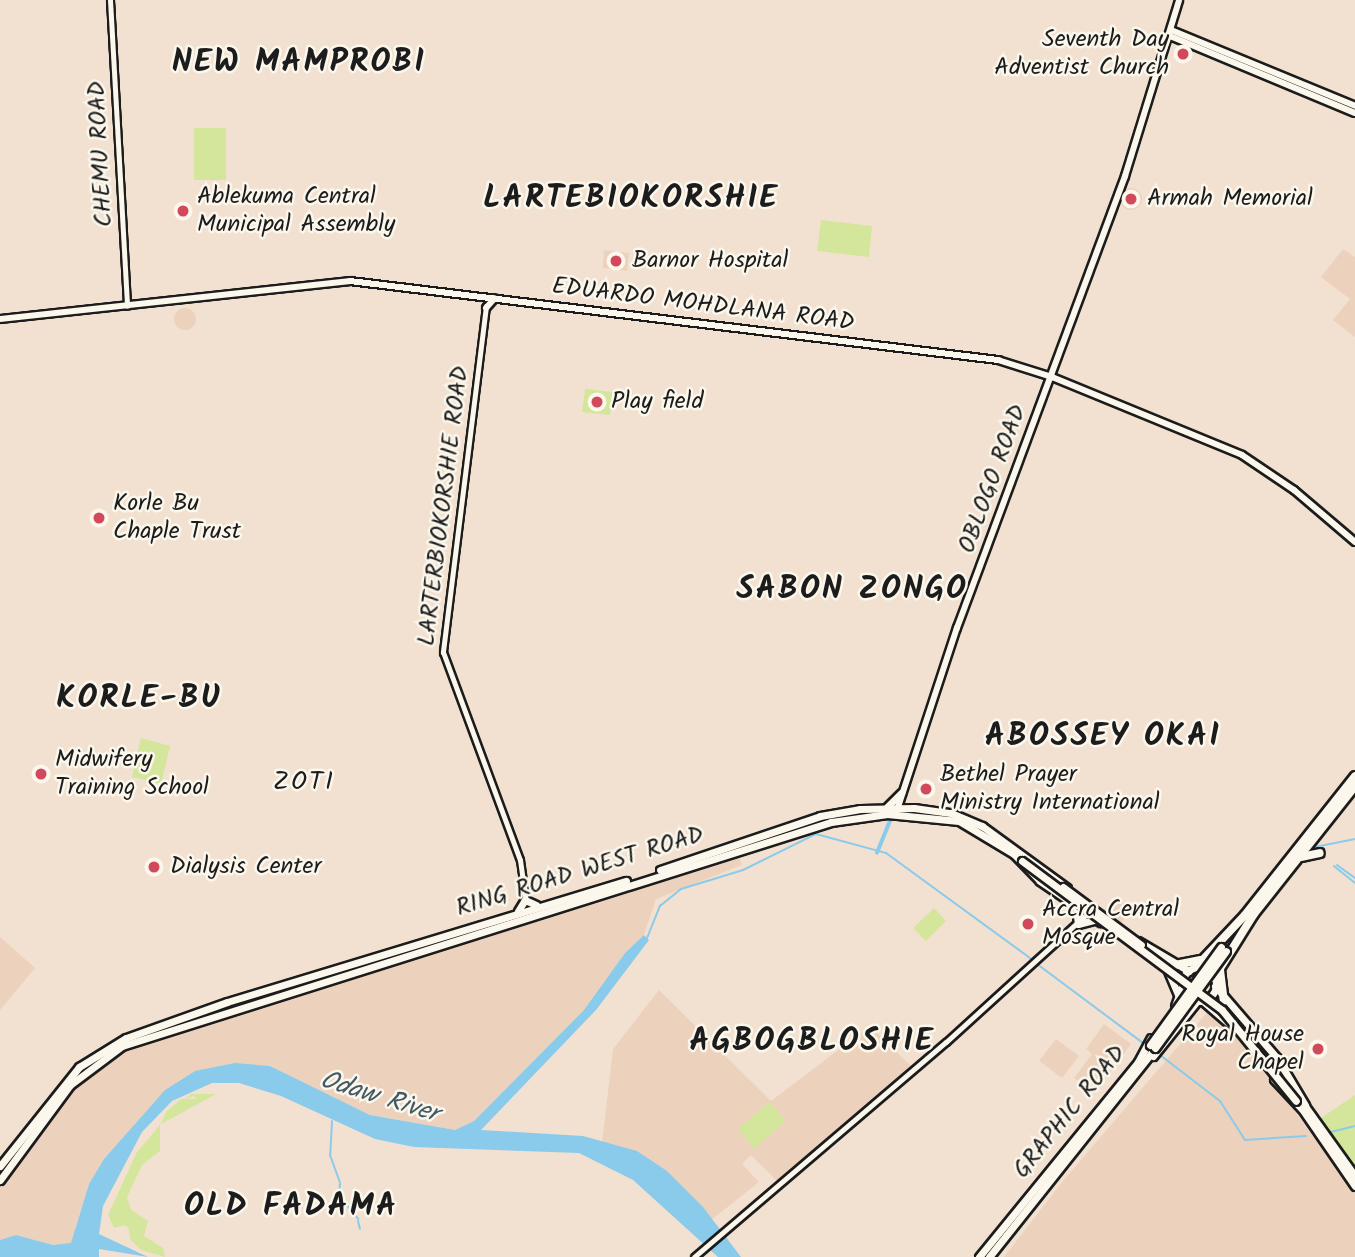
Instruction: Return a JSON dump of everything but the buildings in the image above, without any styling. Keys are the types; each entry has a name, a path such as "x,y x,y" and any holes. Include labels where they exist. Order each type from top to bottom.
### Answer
{"highway":[{"path":"1215,982 1221,964 1244,923 1301,844 1355,776"},
{"path":"1193,969 1244,923 1355,786"},
{"path":"1293,864 1310,852 1320,853"},
{"path":"1171,968 1207,958"},
{"path":"1221,964 1224,1001"}],"main road":[{"name":"OBLOGO ROAD","path":"897,811 901,793 1130,158 1181,0"},
{"path":"1172,34 1355,106"},
{"path":"1172,34 1355,113"},
{"name":"EDUARDO MOHDLANA ROAD","path":"0,319 344,281 998,360 1052,377 1242,455 1294,490 1355,542"},
{"path":"883,808 893,804 901,793"},
{"path":"901,793 905,803 914,808"},
{"name":"RING ROAD WEST ROAD","path":"0,1166 89,1059 126,1038 227,1002 517,912 529,912 538,905 820,816 883,808 959,821 1021,857 1202,997"},
{"name":"RING ROAD WEST ROAD","path":"0,1180 71,1084 104,1056 131,1042 497,925 529,912 831,822 914,808 961,816 1093,908 1171,968 1182,985 1202,997"},
{"name":"RING ROAD WEST ROAD","path":"1021,857 1022,866 1086,915 1171,968 1209,970 1215,982"},
{"path":"517,912 525,900 538,905"},
{"path":"1076,908 1078,924 1096,920"},
{"path":"1145,1056 1244,923"},
{"path":"1171,968 1178,1000"},
{"name":"GRAPHIC ROAD","path":"989,1257 1145,1056 1193,969"},
{"path":"1215,982 1224,1001 1269,1049 1303,1107"},
{"name":"GRAPHIC ROAD","path":"979,1257 1145,1056 1215,982"},
{"path":"1202,997 1250,1040 1298,1099 1355,1186"},
{"path":"1202,997 1245,1040 1303,1107"},
{"path":"227,1002 230,1012"},
{"path":"1316,1126 1355,1176"}],"street":[{"name":"CHEMU ROAD","path":"110,0 127,306"},
{"name":"LARTERBIOKORSHIE ROAD","path":"486,300 443,652 520,860 529,912"},
{"path":"694,1257 1031,966 1093,908"}],"shaded area":[{"name":"Armah Memorial","path":"1131,188 1139,191 1142,199 1139,207 1131,210 1123,207 1120,199 1123,191"},
{"path":"1343,249 1355,257 1355,337 1333,320 1350,299 1321,277"},
{"name":"Barnor Hospital","path":"604,250 629,253 627,271 603,268"},
{"path":"185,308 193,311 196,319 193,327 185,330 177,327 174,319 177,311"},
{"path":"737,852 742,865 656,899 644,935 625,953 584,1010 474,1121 455,1130 370,1115 270,1066 195,1071 165,1090 104,1159 89,1184 75,1229 78,1233 71,1244 53,1245 16,1235 0,1240 0,1184 61,1105 97,1065 119,1052"},
{"path":"1119,897 1129,911 1121,923 1103,910"},
{"path":"0,937 35,968 0,1010"},
{"path":"659,990 771,1101 870,1026 911,1066 778,1182 751,1155 742,1164 759,1182 710,1221 602,1143 613,1049"},
{"path":"1209,1010 1243,1041 1355,1193 1355,1257 1004,1257 1063,1181"},
{"path":"1104,1024 1131,1044 1094,1094 1074,1078 1092,1054 1086,1049"},
{"path":"1056,1039 1079,1056 1062,1078 1039,1061"}],"green space":[{"path":"194,128 226,128 226,180 194,180"},
{"path":"821,220 872,226 869,257 817,251"},
{"name":"Play field","path":"585,389 612,392 610,415 582,412"},
{"path":"141,738 170,746 161,784 132,777"},
{"path":"934,908 946,921 926,941 913,928"},
{"path":"191,1094 216,1094 161,1124 166,1112 181,1099"},
{"path":"1355,1095 1355,1166 1321,1118"},
{"path":"770,1102 785,1121 754,1149 738,1128"},
{"path":"160,1125 160,1151 142,1165 127,1197 131,1210 148,1221 144,1236 163,1248 165,1257 141,1250 130,1239 129,1229 125,1225 114,1228 108,1215 137,1152"}],"water":[{"path":"644,935 649,940 596,1010 481,1130 583,1136 637,1151 667,1171 703,1207 741,1257 718,1257 633,1180 579,1153 414,1147 375,1139 281,1096 239,1083 212,1083 172,1101 142,1132 103,1206 99,1234 148,1257 99,1249 99,1257 0,1257 0,1240 16,1235 53,1245 71,1243 89,1184 104,1159 165,1090 195,1071 235,1063 270,1066 370,1115 455,1130 474,1121 584,1010 625,953"}],"waterway":[{"path":"877,853 890,820"},
{"path":"647,938 660,906 681,889 743,870 816,834 886,853 1033,960"},
{"path":"1315,847 1355,839"},
{"path":"1337,865 1355,878"},
{"path":"1334,866 1355,883"},
{"path":"1037,964 1143,1043"},
{"path":"1160,1055 1220,1101 1245,1140 1306,1136"},
{"path":"332,1121 330,1155 340,1182"},
{"path":"1331,1132 1355,1126"},
{"path":"340,1184 339,1196 358,1219"},
{"path":"358,1221 360,1229"}],"place":[{"name":"Seventh Day Adventist Church","path":"1183,54"},
{"name":"Armah Memorial","path":"1131,199"},
{"name":"Ablekuma Central Municipal Assembly","path":"183,211"},
{"name":"Barnor Hospital","path":"616,261"},
{"name":"Play field","path":"597,402"},
{"name":"Korle Bu Chaple Trust","path":"99,518"},
{"name":"Midwifery Training School","path":"41,774"},
{"name":"Bethel Prayer Ministry International","path":"926,789"},
{"name":"Dialysis Center","path":"154,867"},
{"name":"Accra Central Mosque","path":"1028,924"},
{"name":"Royal House Chapel","path":"1318,1049"}],"district":[{"name":"NEW MAMPROBI","path":"299,63"},
{"name":"LARTEBIOKORSHIE","path":"631,199"},
{"name":"SABON ZONGO","path":"852,590"},
{"name":"KORLE-BU","path":"139,699"},
{"name":"ABOSSEY OKAI","path":"1103,737"},
{"name":"ZOTI","path":"304,783"},
{"name":"AGBOGBLOSHIE","path":"812,1042"},
{"name":"OLD FADAMA","path":"291,1207"}],"water label":[{"name":"Odaw River","path":"379,1098"}]}
